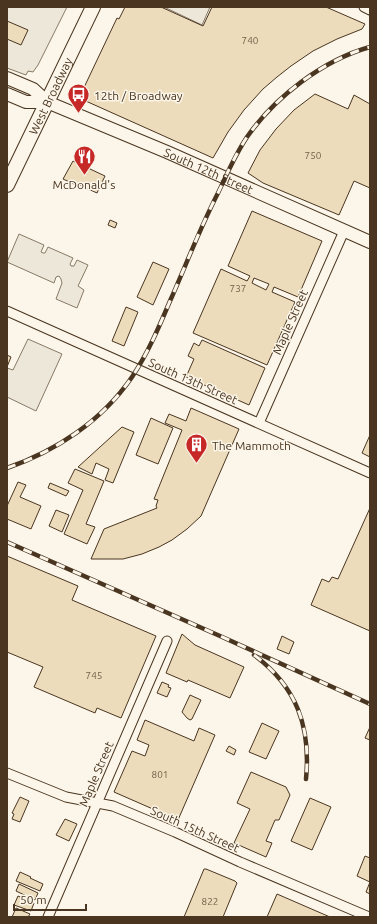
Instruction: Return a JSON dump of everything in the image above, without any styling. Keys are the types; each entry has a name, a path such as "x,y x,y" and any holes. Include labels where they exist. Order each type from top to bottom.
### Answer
{"main road":[{"name":"West Broadway","path":"7,184 93,7"}],"street":[{"path":"364,7 370,10"},
{"path":"7,78 33,89 47,102"},
{"path":"7,94 26,102 47,102"},
{"name":"South 12th Street","path":"47,102 167,152 370,242"},
{"name":"Maple Street","path":"259,423 344,230"},
{"name":"South 13th Street","path":"7,311 370,473"},
{"name":"Maple Street","path":"48,917 167,641"},
{"name":"South 15th Street","path":"7,773 66,796 113,806 176,832 240,862 369,917"}],"shaded area":[{"path":"7,7 67,7 38,65 33,72 28,71 26,75 7,68"},
{"path":"164,7 210,7 202,25"},
{"path":"19,234 44,245 41,252 43,253 45,253 48,247 73,258 70,264 71,266 74,266 77,260 88,265 78,286 84,290 77,308 56,299 62,283 59,276 56,277 54,283 7,262"},
{"path":"28,339 62,354 36,411 7,397 7,368 13,370"}],"building":[{"path":"125,7 161,7 203,26 212,7 326,7 365,24 362,29 313,51 291,66 263,89 244,110 228,132 213,158 79,98 117,18 119,19"},
{"path":"7,21 28,30 21,45 7,39"},
{"path":"315,94 348,109 354,95 370,104 370,188 354,181 339,215 263,183 248,173 260,150 276,129 294,110"},
{"name":"McDonald's","path":"73,161 105,176 97,193 63,179"},
{"path":"252,211 322,241 298,297 274,287 272,292 295,302 267,365 193,333 221,269 247,281 250,276 228,266","holes":["254,278 269,284 266,290 252,283"]},
{"path":"110,220 117,223 115,228 108,225"},
{"path":"153,262 169,269 153,305 137,297"},
{"path":"126,307 138,312 124,346 112,341"},
{"path":"202,340 265,368 249,405 186,377 194,359 188,356 194,343 199,346"},
{"path":"7,355 11,357 7,367"},
{"name":"The Mammoth","path":"191,408 239,429 201,516 172,540 142,554 123,559 91,559 104,529 157,508 156,506 158,500 154,499 182,430 165,423 169,414 186,421"},
{"path":"151,418 173,428 158,464 136,455"},
{"path":"122,427 134,432 113,483 105,480 109,469 96,463 92,474 78,467"},
{"path":"370,435 370,457 362,453"},
{"path":"75,469 104,481 86,524 95,527 87,544 64,534 83,490 68,483"},
{"path":"18,482 26,485 20,497 41,506 31,529 7,519 7,506"},
{"path":"50,483 69,491 66,496 48,488"},
{"path":"370,508 370,631 311,605 322,579 329,582 332,577 338,579"},
{"path":"56,510 69,515 62,532 49,526"},
{"path":"7,556 78,586 72,600 156,636 121,718 97,708 95,713 34,687 43,667 7,652"},
{"path":"182,634 195,645 244,667 230,698 188,680 187,682 166,673"},
{"path":"282,636 294,642 289,654 277,649"},
{"path":"162,682 169,685 168,687 171,688 167,697 157,693"},
{"path":"190,695 201,700 192,719 190,720 182,712"},
{"path":"145,720 194,741 199,728 215,735 178,820 114,792 132,751 145,756 149,745 137,740"},
{"path":"262,723 279,731 266,759 249,752"},
{"path":"370,727 370,740 365,738"},
{"path":"229,746 236,750 234,755 226,751"},
{"path":"251,772 286,787 290,795 279,820 275,820 266,841 272,843 266,857 234,843 250,809 237,803"},
{"path":"20,797 29,801 20,822 12,819 14,814 12,813"},
{"path":"310,798 331,807 312,850 291,841"},
{"path":"65,819 77,824 69,841 56,835"},
{"path":"365,856 370,858 370,882 357,876"},
{"path":"204,869 237,883 223,917 184,917"},
{"path":"20,872 43,884 40,891 16,881"},
{"path":"370,882 370,894 366,892"},
{"path":"19,884 38,893 35,900 16,891"},
{"path":"277,894 330,917 267,917"},
{"path":"18,896 34,903 31,911 14,905"},
{"path":"16,908 30,914 28,917 12,917"}],"railway":[{"path":"7,468 43,453 77,433 92,421 120,393 138,368 153,340 205,220 235,158 247,137 271,108 301,82 335,61 370,47"},
{"path":"7,542 370,704"},
{"path":"254,655 269,667 281,681 291,695 298,710 303,725 306,742 306,779"}],"place":[{"name":"12th / Broadway","path":"78,114"},
{"name":"McDonald's","path":"84,176"},
{"name":"The Mammoth","path":"196,464"}]}
